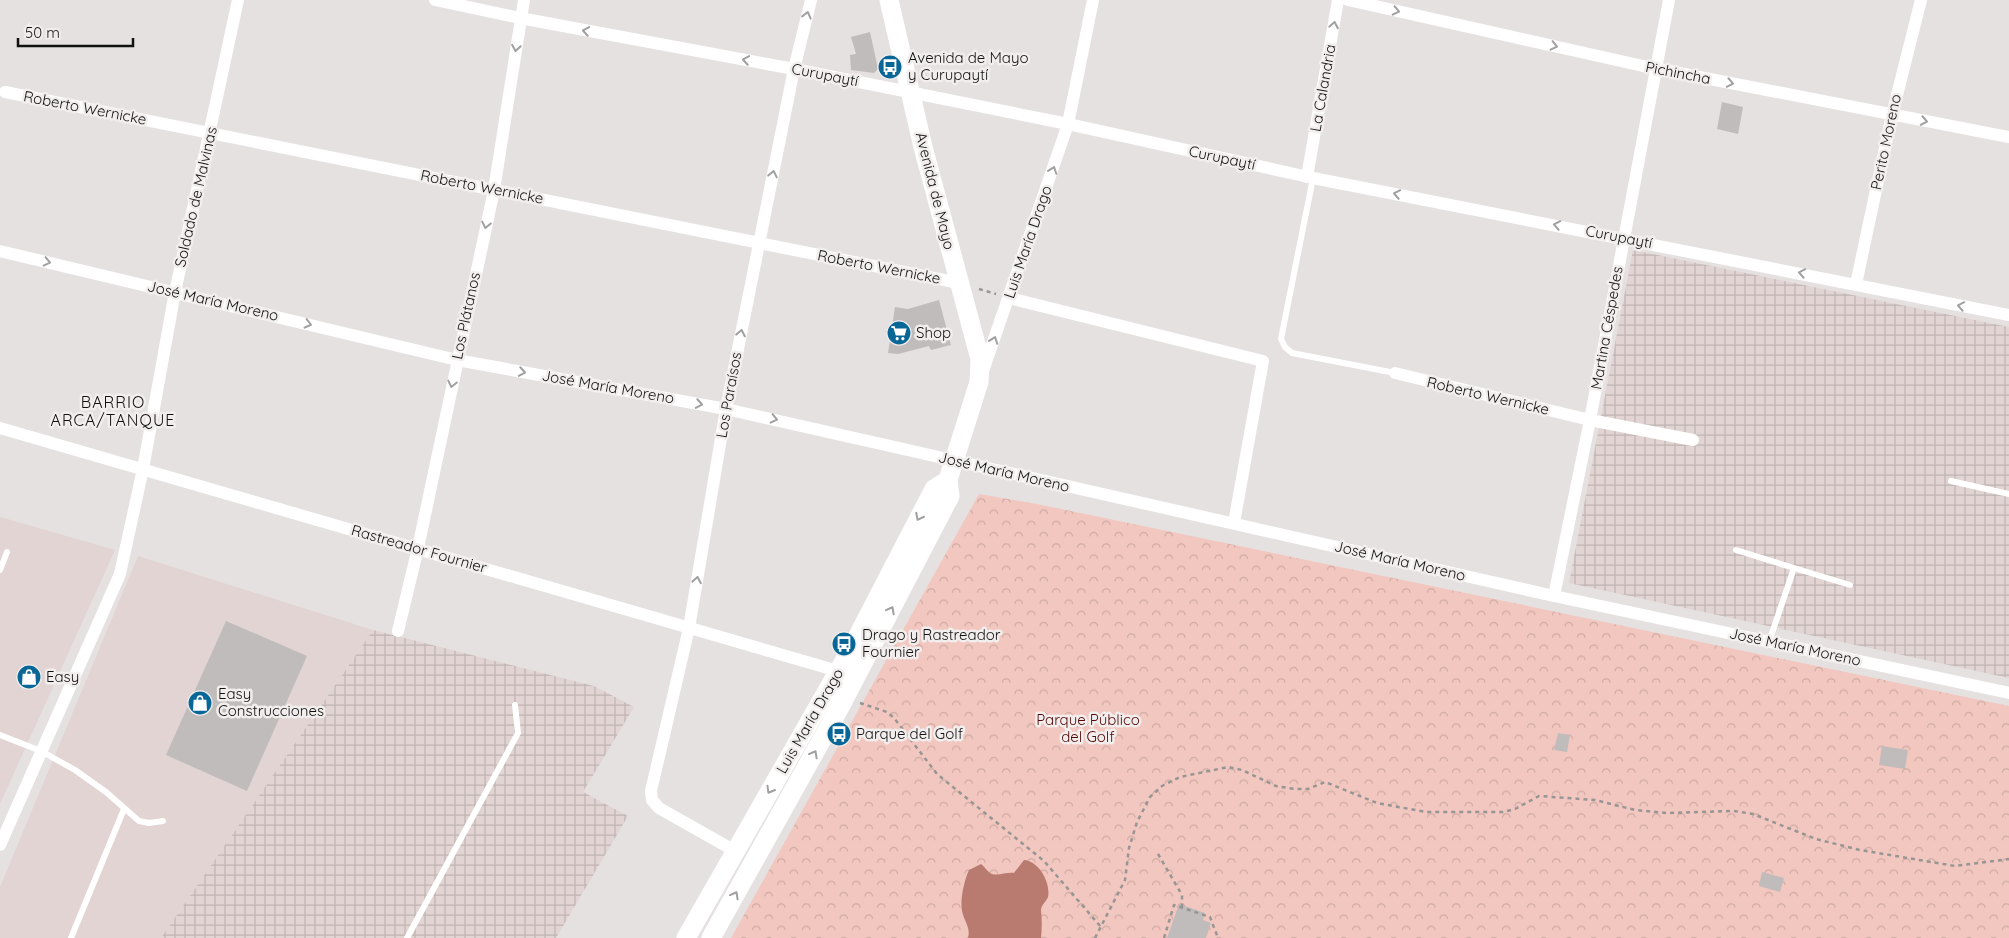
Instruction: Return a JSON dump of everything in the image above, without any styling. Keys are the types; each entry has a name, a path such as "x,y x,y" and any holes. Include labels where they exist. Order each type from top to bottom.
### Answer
{"main road":[{"name":"Avenida de Mayo","path":"889,0 911,93 980,359 979,382"},
{"name":"Luis María Drago","path":"711,938 843,702 946,505 950,496 948,480 956,462 979,382"},
{"name":"Luis María Drago","path":"686,938 838,672 934,489 948,480"}],"street":[{"name":"Soldado de Malvinas","path":"0,845 120,574 143,469 175,292 238,0"},
{"name":"Curupaytí","path":"435,0 520,18 794,68 1068,124 1310,177 2009,315"},
{"name":"Los Plátanos","path":"398,631 418,548 494,190 524,0"},
{"name":"Los Paraísos","path":"735,851 659,808 652,800 651,791 689,628 726,409 794,68 811,0"},
{"name":"Luis María Drago","path":"979,382 1068,124 1093,0"},
{"name":"La Calandria","path":"1310,177 1338,0"},
{"name":"Pichincha","path":"1348,0 1656,68 2009,138"},
{"name":"Martina Céspedes","path":"1554,596 1590,420 1669,0"},
{"name":"Perito Moreno","path":"1856,284 1892,114 1921,0"},
{"name":"Roberto Wernicke","path":"4,92 959,282"},
{"name":"José María Moreno","path":"0,251 457,360 726,409 1554,596 2009,693"},
{"path":"1009,298 1263,361 1234,523"},
{"name":"Roberto Wernicke","path":"1394,372 1590,420 1693,440"},
{"name":"Rastreador Fournier","path":"0,428 418,548 838,672"}],"lane":[{"name":"La Calandria","path":"1284,347 1281,339 1310,177"},
{"name":"Roberto Wernicke","path":"1284,347 1292,353 1394,372"},
{"path":"1951,482 2009,494"},
{"path":"1736,550 1850,586"},
{"path":"0,570 8,552"},
{"path":"1769,642 1794,568"},
{"path":"407,938 518,734 515,705"},
{"path":"0,735 41,752 75,770 106,792 139,821 149,823 163,821"},
{"path":"71,938 124,809"}],"path":[{"path":"959,282 1009,298"},
{"path":"860,703 887,712 894,718 937,774 1044,861 1101,927"},
{"path":"1095,938 1125,880 1133,834 1150,797 1162,786 1180,777 1228,767 1242,770 1276,786 1308,789 1325,782 1377,803 1426,812 1503,812 1515,809 1539,796 1595,800 1635,810 1667,813 1734,811 1753,814 1816,839 1860,850 1955,866 1994,860 2009,860"},
{"path":"1158,854 1182,895 1182,908"},
{"path":"1164,938 1174,905 1210,918 1218,938"}],"shaded area":[{"path":"1633,250 2009,327 2009,678 1569,583"},
{"name":"Easy","path":"0,517 115,550 0,804"},
{"name":"Easy Construcciones","path":"138,556 373,630 161,938 0,938 0,887"},
{"path":"373,630 594,686 634,707 583,792 628,816 556,938 161,938"},
{"path":"1024,860 1039,868 1048,885 1048,897 1041,908 1041,938 968,938 969,931 962,911 962,901 964,885 969,870 981,864 992,874 1014,873"}],"green space":[{"name":"Parque Público del Golf","path":"979,494 1037,504 2009,706 2009,938 731,938"}],"building":[{"path":"870,32 878,69 874,73 851,70 850,55 856,54 851,37"},
{"path":"1722,102 1743,107 1738,134 1717,129"},
{"path":"939,300 951,345 931,350 929,346 898,354 888,353 895,307 908,309"},
{"path":"226,621 307,656 247,791 166,755"},
{"path":"1558,733 1570,735 1567,752 1554,750"},
{"path":"1882,746 1908,750 1905,769 1879,765"},
{"path":"1762,872 1784,878 1780,892 1759,886"},
{"path":"1179,904 1205,913 1203,920 1211,923 1206,938 1167,938"}],"place":[{"name":"Avenida de Mayo y Curupaytí","path":"890,67"},
{"name":"Shop","path":"899,333"},
{"name":"Drago y Rastreador Fournier","path":"844,644"},
{"name":"Easy","path":"29,677"},
{"name":"Easy Construcciones","path":"200,703"},
{"name":"Parque del Golf","path":"839,734"}],"district":[{"name":"BARRIO ARCA/TANQUE","path":"113,411"}]}
